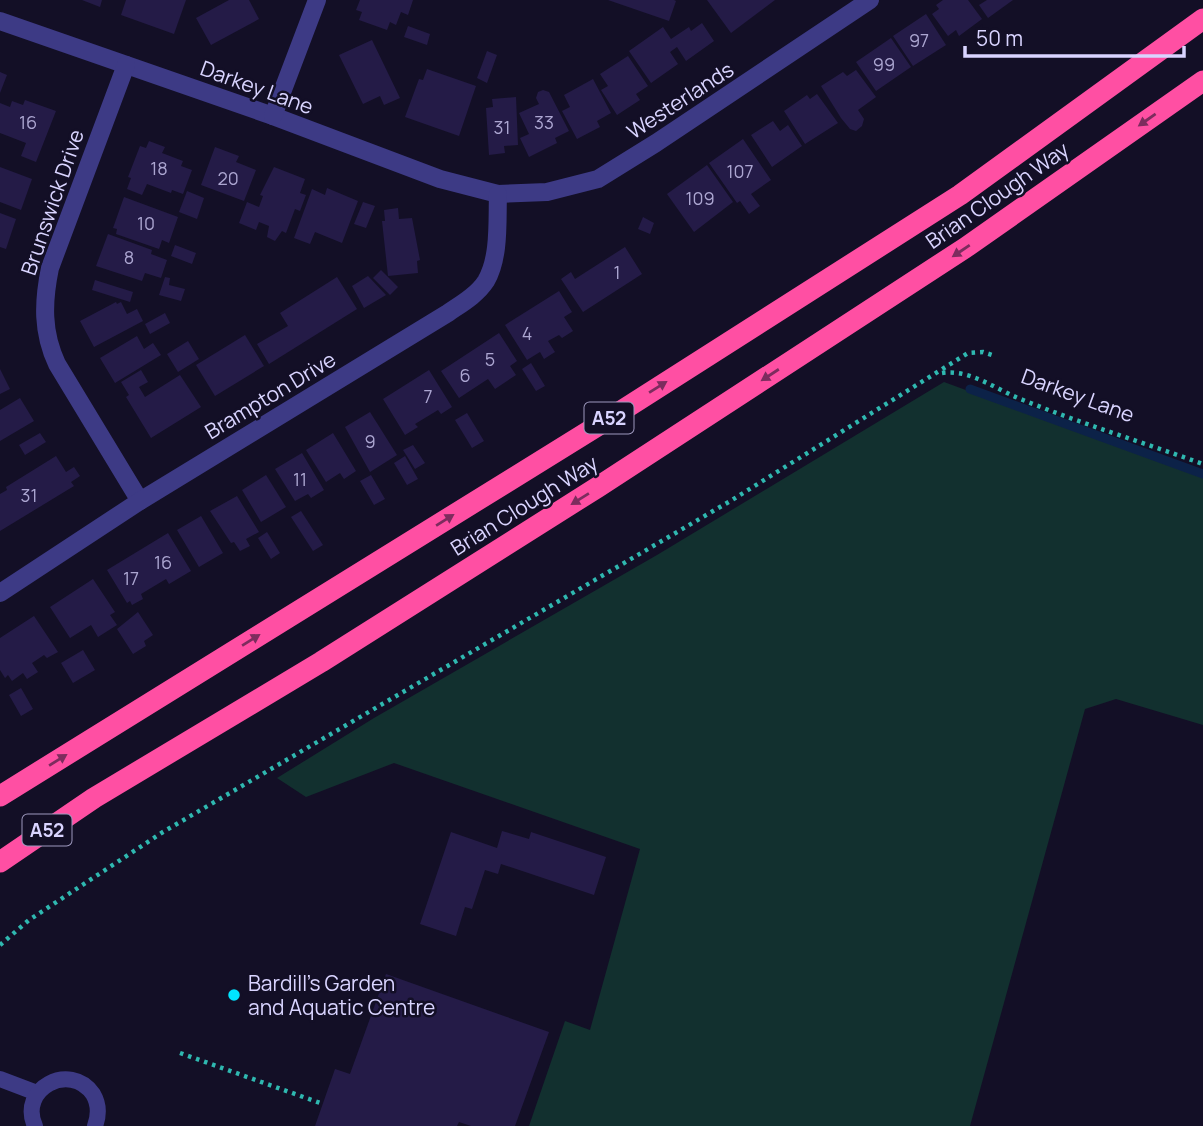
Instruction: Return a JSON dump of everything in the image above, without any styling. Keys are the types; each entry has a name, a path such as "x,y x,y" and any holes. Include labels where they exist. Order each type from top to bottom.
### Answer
{"highway":[{"name":"Brian Clough Way","path":"0,796 603,422 960,195 1203,19"},
{"name":"Brian Clough Way","path":"0,862 94,798 321,662 610,480 965,248 1203,81"}],"street":[{"path":"273,116 317,0"},
{"name":"Westerlands","path":"498,194 547,192 598,179 870,0"},
{"name":"Darkey Lane","path":"0,21 273,116 440,179 498,194"},
{"name":"Brunswick Drive","path":"126,65 50,268 44,295 49,348 140,501"},
{"name":"Brampton Drive","path":"0,593 140,501 448,313 473,295 485,282 492,266 498,194"}],"lane":[{"path":"0,1079 37,1093"},
{"path":"35,1126 31,1109 37,1093 47,1083 61,1079 83,1084 96,1099 98,1109 94,1126"}],"path":[{"path":"0,945 29,920 163,832 732,500 968,353 983,352 995,356"},
{"name":"Darkey Lane","path":"937,374 958,372 1018,398 1203,464"},
{"path":"180,1054 323,1104"}],"green space":[{"path":"944,382 1203,477 1203,725 1116,699 1085,709 970,1126 529,1126 565,1021 590,1030 640,849 394,763 306,797 277,778 374,718 657,555"}],"building":[{"path":"82,0 102,0 100,7"},
{"path":"126,0 186,0 174,34 121,15"},
{"path":"229,0 249,0 259,19 211,45 196,18"},
{"path":"360,0 413,0 408,15 401,12 396,25 390,22 387,30 359,20 362,12 356,10"},
{"path":"608,0 674,0 676,1 669,21"},
{"path":"707,0 775,0 731,33"},
{"path":"943,0 968,0 982,19 959,36 956,30 948,36 932,14 939,9 936,5"},
{"path":"987,0 1013,0 988,18 979,5"},
{"path":"926,14 946,45 913,66 893,36"},
{"path":"702,23 714,41 686,61 677,47 670,52 678,64 651,83 629,51 663,27 671,39 689,27 691,31"},
{"path":"408,26 430,34 427,45 404,37"},
{"path":"891,38 911,67 876,91 856,62"},
{"path":"372,40 400,98 384,105 380,96 363,104 339,55"},
{"path":"487,51 497,55 487,83 477,78"},
{"path":"628,56 648,86 636,94 640,100 617,115 601,90 608,86 600,74"},
{"path":"427,69 476,86 459,136 405,117 419,79 423,80"},
{"path":"856,70 876,97 858,110 864,119 862,126 856,131 850,129 841,118 821,86 843,72 847,76"},
{"path":"0,72 7,75 0,93"},
{"path":"593,79 611,113 597,121 600,127 577,139 562,111 570,107 564,95"},
{"path":"538,92 549,92 569,131 555,138 557,143 529,157 520,138 529,134 519,113 539,104 536,98"},
{"path":"817,94 838,123 805,144 784,111 807,95 810,99"},
{"path":"516,97 518,145 504,146 505,153 489,155 486,108 493,107 492,99"},
{"path":"25,100 56,111 36,162 21,156 26,143 0,133 0,103 10,107 12,101 23,105"},
{"path":"773,121 780,131 788,125 802,146 772,167 751,135"},
{"path":"743,139 771,180 751,194 760,206 749,214 740,201 737,203 709,163"},
{"path":"149,141 165,147 162,153 183,161 181,166 192,170 183,194 172,190 171,193 147,184 142,195 127,189 131,178 128,177 140,146 146,148"},
{"path":"215,147 239,156 236,162 256,170 244,201 201,185"},
{"path":"707,165 733,202 694,232 667,194"},
{"path":"0,167 32,179 21,210 0,202"},
{"path":"274,167 305,179 300,193 306,195 300,211 295,209 286,233 282,231 275,241 267,237 269,226 259,222 256,230 239,223 247,202 259,207 263,196 260,195"},
{"path":"327,188 358,201 342,243 315,232 310,244 294,238 312,189 325,195"},
{"path":"187,191 204,198 197,219 179,212"},
{"path":"124,197 178,217 169,243 162,240 159,249 116,234 117,229 113,228"},
{"path":"363,202 375,206 366,228 354,224"},
{"path":"398,208 399,219 412,218 420,260 417,261 418,273 388,276 382,221 385,221 384,210"},
{"path":"0,213 16,219 6,249 0,247"},
{"path":"643,217 654,223 650,234 638,229"},
{"path":"108,234 152,250 151,254 167,260 161,278 145,273 142,281 96,266"},
{"path":"175,245 196,253 192,264 171,256"},
{"path":"625,247 642,274 583,312 561,279 571,272 575,279"},
{"path":"381,270 398,287 390,295 373,278"},
{"path":"368,276 386,295 364,308 352,286"},
{"path":"165,277 170,278 169,285 185,289 181,301 159,295"},
{"path":"337,277 357,309 269,364 257,344 288,326 280,313"},
{"path":"95,280 133,292 130,302 92,290"},
{"path":"559,291 572,312 564,317 573,331 562,338 559,335 548,341 555,352 544,359 540,352 527,360 505,325"},
{"path":"116,302 121,302 127,314 137,309 143,321 94,347 80,321"},
{"path":"165,313 170,323 150,334 145,324"},
{"path":"499,333 517,361 510,366 516,375 495,389 488,379 459,398 441,371"},
{"path":"245,335 264,366 215,396 196,365"},
{"path":"137,336 144,349 153,343 161,355 115,383 100,358"},
{"path":"188,341 199,359 178,372 167,354"},
{"path":"531,363 545,386 536,391 522,369"},
{"path":"0,369 10,389 0,394"},
{"path":"141,370 148,382 139,387 145,397 180,375 201,407 151,438 126,397 129,395 121,382"},
{"path":"429,370 452,407 441,414 438,410 415,424 418,427 405,435 383,399"},
{"path":"20,398 34,421 0,441 0,410"},
{"path":"370,412 397,455 370,472 345,427"},
{"path":"467,413 484,441 472,448 455,420"},
{"path":"40,433 46,442 25,455 19,445"},
{"path":"333,433 356,471 344,479 340,473 326,482 306,450"},
{"path":"413,445 425,463 415,469 403,450"},
{"path":"302,453 324,490 311,498 308,494 295,501 275,469"},
{"path":"56,456 66,472 74,467 80,476 71,482 74,486 0,531 0,494 7,490 6,487"},
{"path":"405,456 418,479 407,485 394,463"},
{"path":"266,475 286,507 261,522 242,490"},
{"path":"371,475 385,499 374,505 360,481"},
{"path":"237,496 259,532 246,539 250,546 240,551 234,542 231,543 210,511"},
{"path":"301,511 323,545 313,551 291,517"},
{"path":"201,516 223,553 199,567 177,530"},
{"path":"267,532 280,553 271,559 258,538"},
{"path":"168,533 191,571 169,584 166,579 141,594 143,599 132,605 130,601 127,603 107,570"},
{"path":"93,579 115,612 110,615 117,625 98,637 91,625 70,638 50,607"},
{"path":"138,612 153,635 144,641 146,646 133,654 117,629"},
{"path":"34,616 58,652 47,658 44,655 32,663 38,672 27,679 23,673 12,681 8,675 5,678 0,670 0,638"},
{"path":"83,650 95,670 73,683 61,663"},
{"path":"21,688 33,709 21,716 9,695"},
{"path":"502,831 529,839 531,832 606,857 594,895 501,864 498,874 485,870 472,909 465,907 456,936 420,924 451,832 497,848"},
{"path":"386,974 549,1032 515,1126 471,1126 459,1122 457,1126 315,1126 335,1069 350,1074"}],"waterway":[{"path":"970,389 1203,474"}],"place":[{"name":"Bardill's Garden and Aquatic Centre","path":"234,995"}]}
